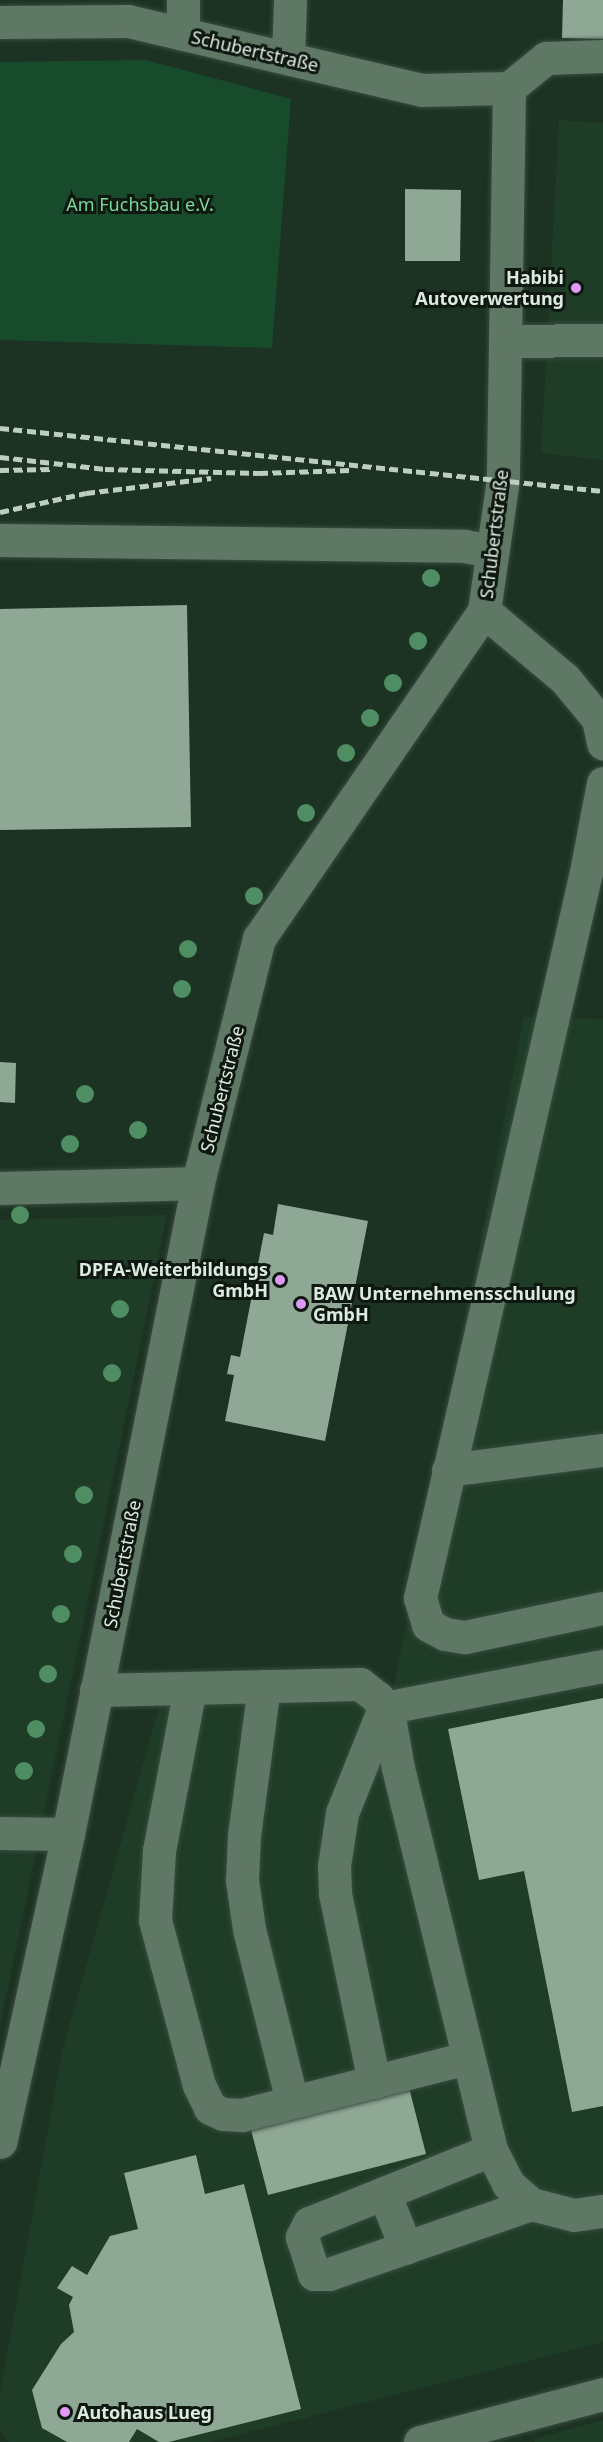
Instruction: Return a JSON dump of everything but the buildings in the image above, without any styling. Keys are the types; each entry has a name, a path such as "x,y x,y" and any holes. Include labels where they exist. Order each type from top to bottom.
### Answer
{"street":[{"path":"183,0 183,34"},
{"path":"288,58 290,0"},
{"name":"Schubertstraße","path":"0,22 128,21 422,90 510,88 503,479 484,611 259,938 198,1184 68,1834 0,2142"},
{"path":"510,88 546,58 603,56"},
{"path":"507,341 603,340"},
{"path":"0,540 452,546 493,551"},
{"path":"484,611 565,679 601,728"},
{"path":"603,783 586,872 420,1598 428,1625 445,1634 465,1637 603,1608"},
{"path":"0,1188 198,1184"},
{"path":"448,1470 603,1450"},
{"path":"384,1708 603,1666"},
{"path":"96,1690 360,1684 378,1698 384,1708 491,2150 508,2184 531,2204 574,2215 603,2211"},
{"path":"264,1686 244,1835 242,1880 249,1929 292,2102"},
{"path":"190,1688 159,1851 155,1920 199,2085 210,2108 223,2114 242,2115 467,2058"},
{"path":"374,2082 335,1893 334,1866 342,1813 384,1708"},
{"path":"0,1833 68,1834"},
{"path":"491,2150 309,2223 303,2229 302,2237 314,2274 329,2274 531,2204"},
{"path":"384,2193 405,2248"},
{"path":"420,2442 504,2432 603,2394"}],"shaded area":[{"name":"Habibi Autoverwertung","path":"559,120 603,123 603,460 541,453"},
{"path":"524,1017 603,1019 603,2342 210,2442 9,2442 0,2429 0,2393 62,2052 161,1700 393,1690"},
{"path":"167,1215 0,2026 0,1220"},
{"path":"603,2420 603,2442 535,2442 533,2439"}],"green space":[{"name":"Am Fuchsbau e.V.","path":"146,60 291,99 272,348 0,340 0,62"}],"railway":[{"path":"0,428 603,491"},
{"path":"0,457 105,469 259,473 350,470"},
{"path":"0,470 51,469"},
{"path":"0,512 86,493 211,478"}],"place":[{"name":"Habibi Autoverwertung","path":"576,288"},
{"name":"DPFA-Weiterbildungs GmbH","path":"280,1280"},
{"name":"BAW Unternehmensschulung GmbH","path":"301,1304"},
{"name":"Autohaus Lueg","path":"65,2412"}]}
